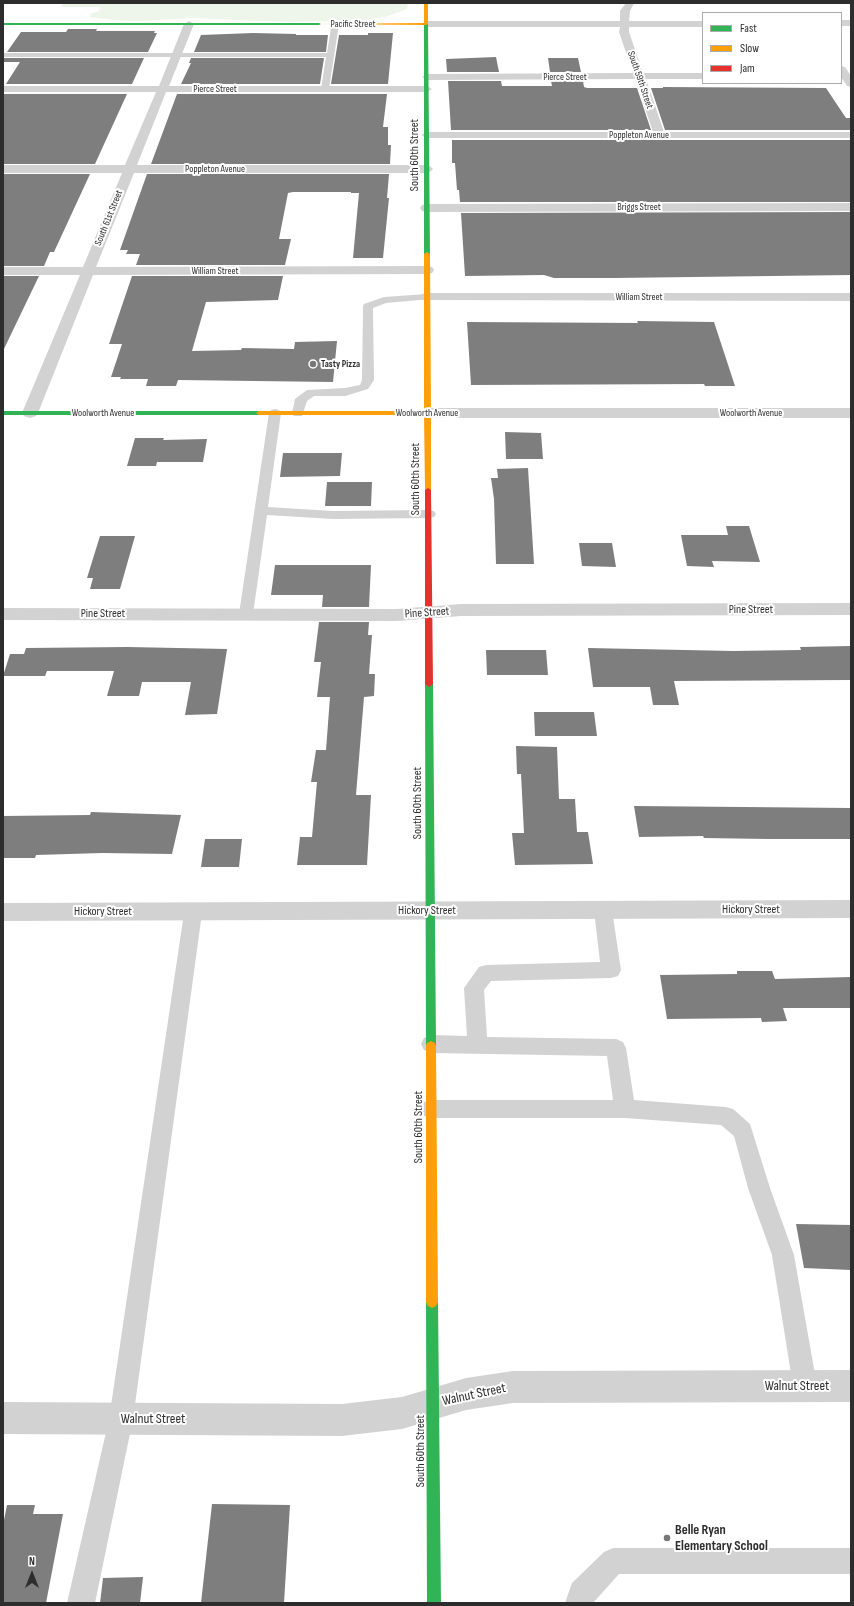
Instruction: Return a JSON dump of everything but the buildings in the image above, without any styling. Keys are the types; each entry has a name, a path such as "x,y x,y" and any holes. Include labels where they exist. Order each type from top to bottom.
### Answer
{"main road":[{"name":"South 60th Street","path":"426,3 434,1603"},
{"path":"335,24 377,20 401,15"},
{"name":"Pacific Street","path":"3,24 426,24"},
{"name":"Woolworth Avenue","path":"3,413 428,413"}],"street":[{"path":"624,24 625,11 630,3"},
{"name":"South 61st Street","path":"30,413 189,24"},
{"name":"Pacific Street","path":"426,24 702,24"},
{"name":"South 59th Street","path":"624,24 624,32 638,76 660,135"},
{"name":"Pierce Street","path":"427,77 702,76"},
{"name":"Pierce Street","path":"3,89 427,89"},
{"name":"Poppleton Avenue","path":"427,135 851,135"},
{"name":"Poppleton Avenue","path":"3,169 426,169"},
{"name":"Briggs Street","path":"426,208 851,207"},
{"name":"William Street","path":"3,271 88,272 427,270"},
{"name":"William Street","path":"427,297 851,297"},
{"name":"Woolworth Avenue","path":"428,413 851,413"},
{"name":"Pine Street","path":"3,614 397,615 461,610 851,609"},
{"name":"Hickory Street","path":"3,912 193,913 851,909"},
{"name":"Walnut Street","path":"3,1418 342,1420 402,1413 466,1394 513,1387 851,1386"}],"lane":[{"path":"325,89 335,24"},
{"path":"3,55 330,55"},
{"path":"298,413 301,399 311,393 344,392 364,387 368,380 368,306 384,300 427,297"},
{"path":"246,614 275,413"},
{"path":"260,511 333,515 429,514"},
{"path":"478,1045 474,988 486,973 612,970 603,910"},
{"path":"81,1603 121,1419 193,913"},
{"path":"431,1044 616,1048 625,1109"},
{"path":"431,1108 625,1109 726,1116 743,1131 759,1188 783,1255 805,1386"},
{"path":"579,1603 582,1593 613,1561 851,1561"}],"shaded area":[{"path":"64,3 408,3 407,9 385,17 357,21 286,22 192,18 137,21 113,20 90,17 92,13 98,12 100,7 61,7"}],"traffic: fast":[{"path":"3,24 319,24"},
{"path":"426,24 427,254"},
{"path":"3,413 259,413"},
{"path":"429,684 431,1046"},
{"path":"432,1302 434,1603"}],"traffic: slow":[{"path":"319,24 426,24 426,3"},
{"path":"427,254 428,490"},
{"path":"259,413 428,413"},
{"path":"431,1046 432,1302"}],"traffic: jam":[{"path":"428,490 429,684"}],"place":[{"name":"Tasty Pizza","path":"313,364"},
{"name":"Belle Ryan Elementary School","path":"667,1538"}]}
